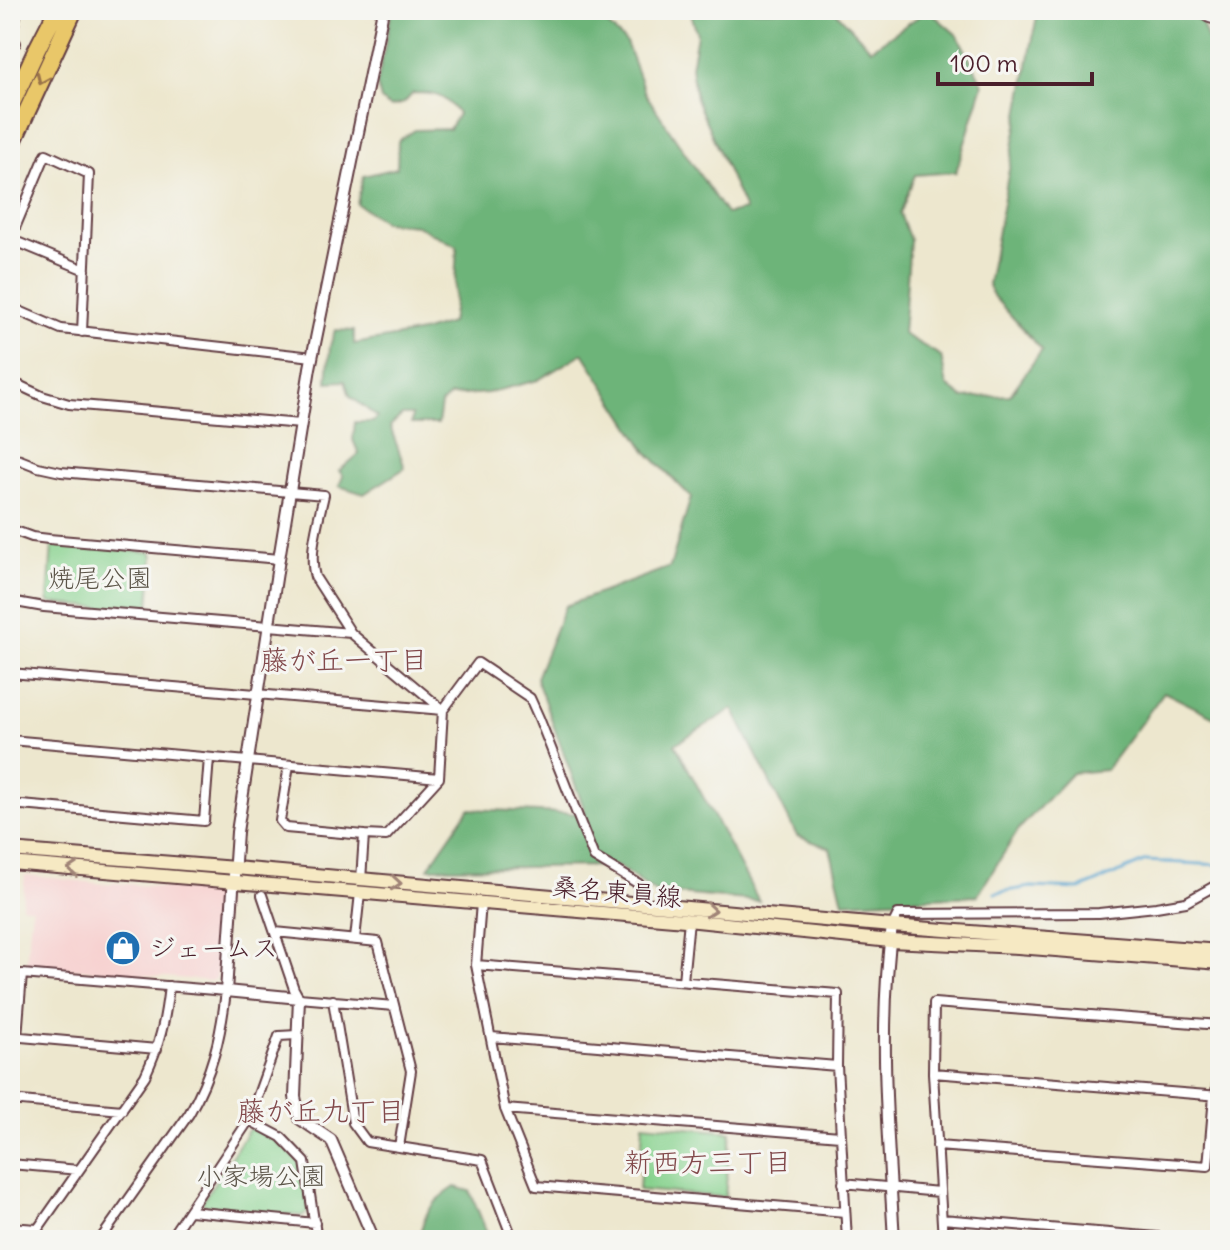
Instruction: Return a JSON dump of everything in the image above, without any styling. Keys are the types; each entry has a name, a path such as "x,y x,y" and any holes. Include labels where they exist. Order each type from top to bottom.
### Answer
{"highway":[{"path":"10,107 57,10"},
{"path":"10,148 74,10"}],"main road":[{"name":"桑名東員線","path":"10,850 360,887 637,904 1220,951"},
{"name":"桑名東員線","path":"10,863 235,875"},
{"name":"桑名東員線","path":"360,887 481,903 890,941 1018,947 1220,963"},
{"path":"796,916 810,923 882,929 889,932 890,941"},
{"path":"892,926 902,935 991,941 1018,947"}],"street":[{"path":"16,43 11,39 17,10"},
{"path":"114,1240 102,1236 189,1114 199,1097 220,1040 237,832 268,627 313,357 383,10"},
{"path":"1202,10 1203,15 1220,20"},
{"path":"82,332 85,270 89,174 46,154 10,240 85,270"},
{"path":"10,307 61,329 313,357"},
{"path":"10,381 69,404 301,424"},
{"path":"10,456 61,472 324,495 316,535 315,577 351,633 443,710"},
{"path":"10,529 49,539 279,559"},
{"path":"10,601 44,607 351,633"},
{"path":"289,765 280,821 286,828 386,836 439,778 443,710 478,663 530,698 594,857 639,884 637,904"},
{"path":"10,673 443,710"},
{"path":"10,740 439,778"},
{"path":"10,804 204,821 209,758"},
{"path":"355,939 364,835"},
{"path":"894,1240 884,1026 890,941 898,914 1099,913 1186,902 1220,883"},
{"path":"262,895 299,998 295,1097 300,1119 331,1140 374,1240"},
{"path":"481,903 476,965 505,1109 536,1186 845,1212"},
{"path":"683,981 689,920"},
{"path":"275,932 378,942 411,1071 399,1147"},
{"path":"476,965 838,994 837,1066 847,1240"},
{"path":"157,1049 14,1037 22,974 394,1006"},
{"path":"30,1240 145,1076 157,1049 166,1015 169,986"},
{"path":"333,1000 353,1123 367,1142 482,1160 513,1240"},
{"path":"943,1240 933,1073 934,1003 1220,1025"},
{"path":"169,1240 249,1120 279,1036 297,1035"},
{"path":"491,1037 837,1066"},
{"path":"937,1146 1208,1166 1220,1041"},
{"path":"933,1073 1216,1096"},
{"path":"10,1100 122,1110"},
{"path":"505,1109 840,1136"},
{"path":"249,1120 281,1137 305,1162 317,1240"},
{"path":"10,1164 79,1170"},
{"path":"843,1183 939,1192"},
{"path":"190,1211 315,1223"},
{"path":"942,1219 1194,1240"},
{"path":"10,1227 37,1229"}],"shaded area":[{"path":"25,875 214,892 224,902 217,977 213,981 26,965 32,908 22,906"}],"green space":[{"path":"392,10 591,10 626,42 645,93 726,214 745,210 696,99 691,67 697,34 690,10 834,10 871,49 928,10 958,36 983,84 956,172 915,175 900,214 910,240 903,334 941,356 947,386 963,398 1010,395 1042,350 993,296 988,285 1038,10 1197,10 1210,46 1220,53 1220,720 1164,692 1106,770 1072,773 1019,829 977,896 843,902 830,848 797,836 733,709 675,744 759,901 655,892 617,866 428,868 469,809 586,814 536,678 565,606 670,567 691,497 647,452 583,353 538,380 488,393 450,396 441,404 438,424 411,424 412,415 402,415 390,426 405,468 364,494 339,486 343,476 339,471 359,454 353,440 355,422 373,422 377,417 350,396 345,381 327,382 330,346 335,330 354,331 354,344 421,332 451,323 454,303 457,246 416,225 385,222 357,204 363,176 397,168 398,141 415,130 449,129 458,114 444,99 434,95 413,93 404,103 390,107 381,100 377,85"},
{"name":"焼尾公園","path":"52,544 151,552 149,607 146,612 50,603"},
{"path":"1220,1102 1220,1202 1210,1201"},
{"path":"643,1124 731,1132 725,1197 639,1190"},
{"name":"小家場公園","path":"253,1128 277,1141 300,1163 309,1211 302,1216 206,1206 202,1202 249,1129"},
{"path":"455,1187 470,1191 490,1240 418,1240 430,1209"}],"waterway":[{"path":"995,893 1031,887 1080,889 1146,861 1220,865"}],"place":[{"name":"ジェームス","path":"123,948"}],"district":[{"name":"藤が丘一丁目","path":"344,660"},
{"name":"藤が丘九丁目","path":"321,1111"},
{"name":"新西方三丁目","path":"708,1162"}]}
